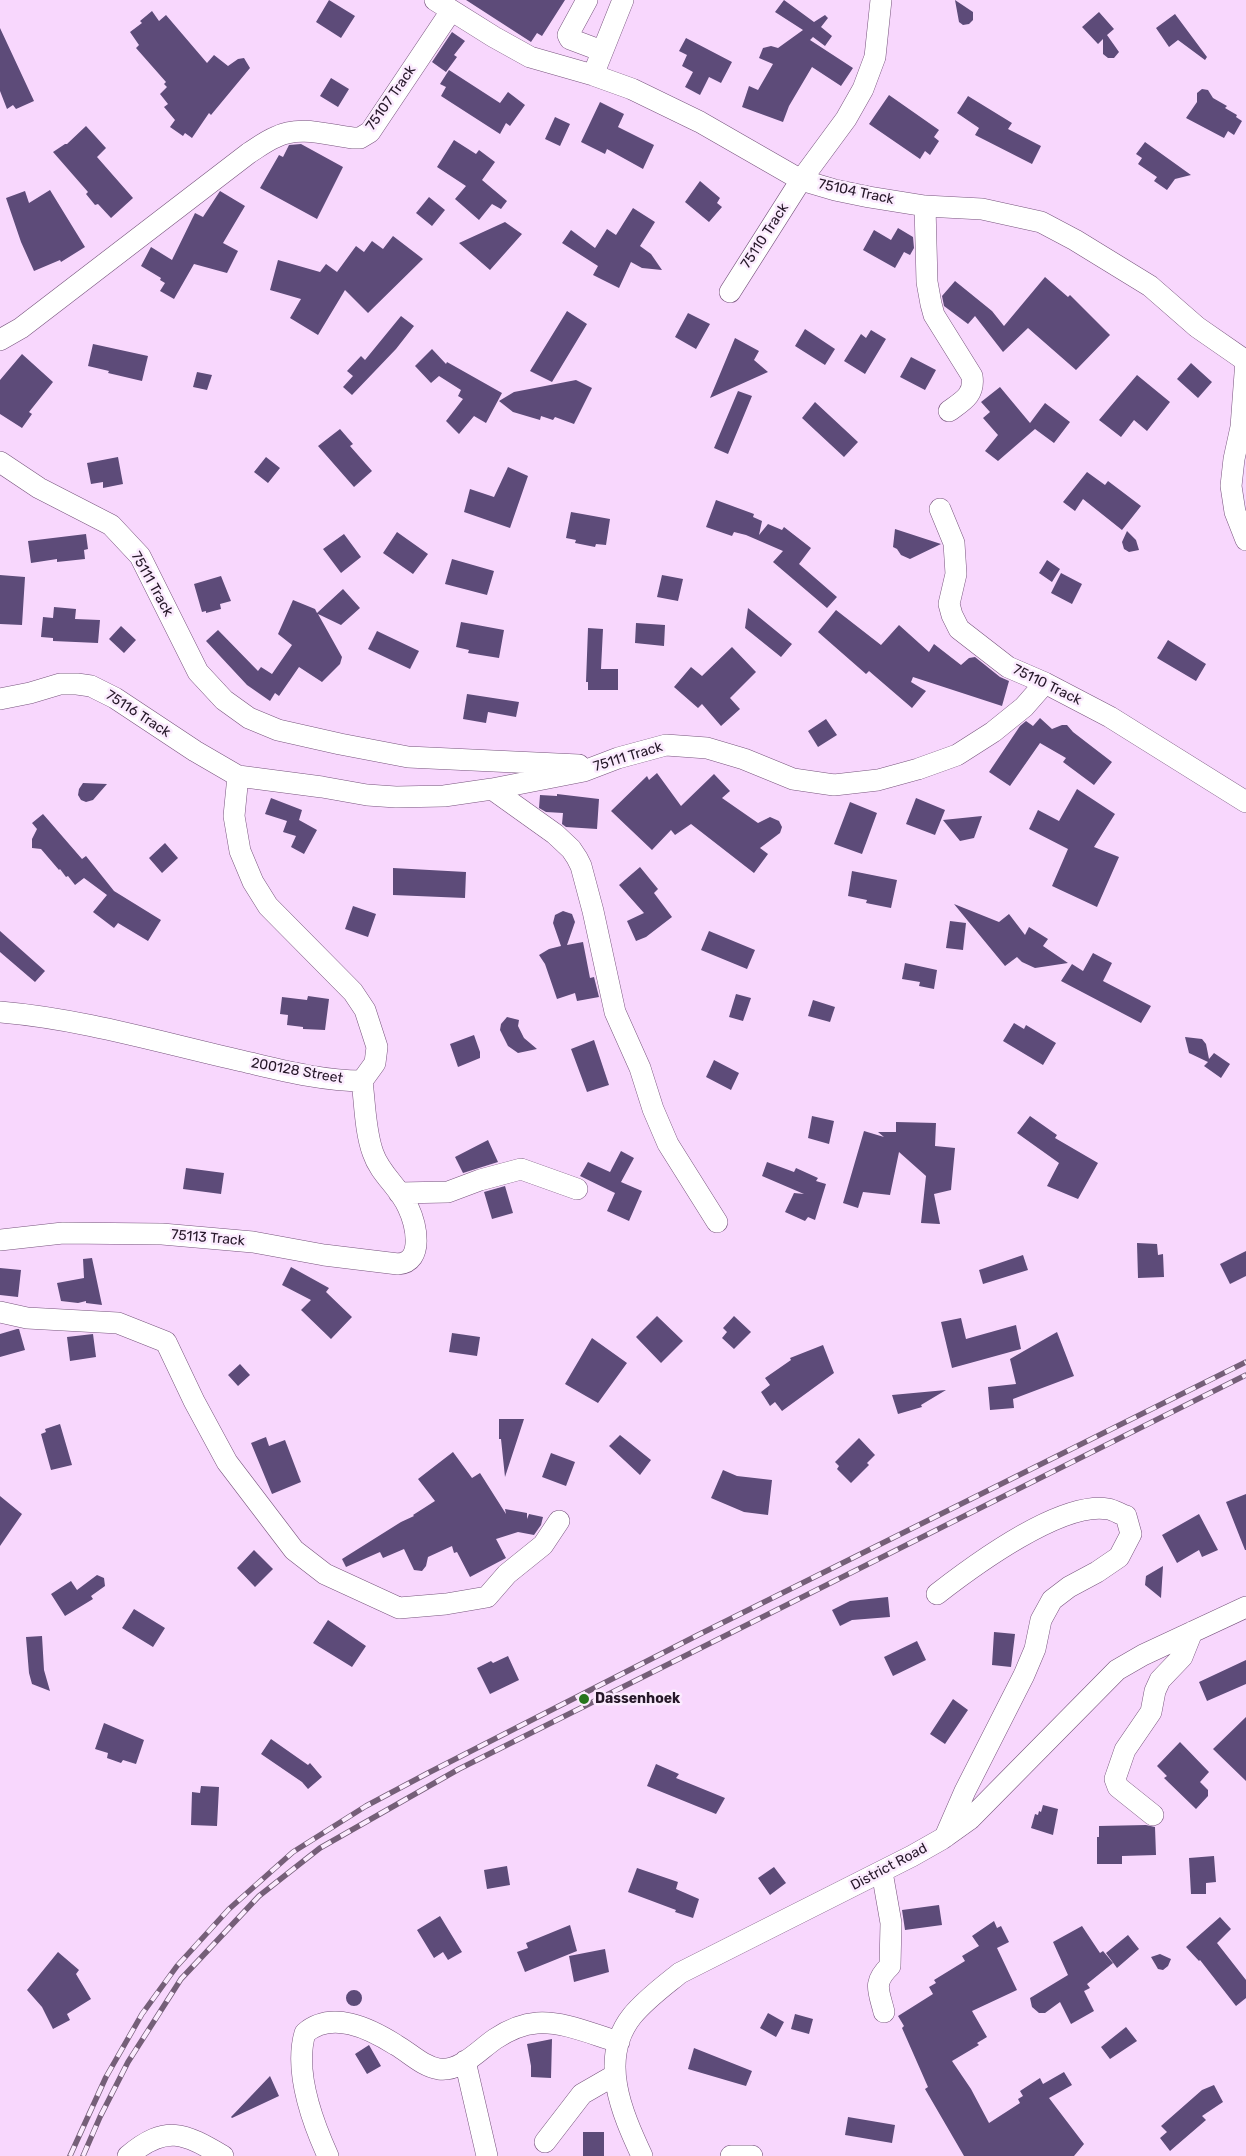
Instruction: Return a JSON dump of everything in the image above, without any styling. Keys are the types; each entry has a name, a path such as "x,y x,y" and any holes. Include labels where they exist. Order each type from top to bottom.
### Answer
{"street":[{"path":"587,0 568,31 568,37 602,51"},
{"path":"593,75 623,0"},
{"name":"75110 Track","path":"730,292 801,180 846,119 863,88 875,57 882,0"},
{"name":"75104 Track","path":"443,6 530,57 593,75 632,89 700,122 801,180 835,190 925,206 982,209 1041,222 1075,240 1150,286 1204,332 1246,360"},
{"name":"75107 Track","path":"0,340 21,328 249,153 276,136 293,131 306,131 360,138 370,132 443,6"},
{"path":"925,206 926,282 931,304 934,315 972,376 973,384 969,396 949,411"},
{"path":"1246,360 1241,427 1234,459 1232,486 1234,512 1246,540"},
{"name":"75111 Track","path":"0,462 39,488 111,525 140,556 198,672 224,700 249,718 278,730 408,757 578,764 584,771"},
{"name":"75110 Track","path":"940,509 954,543 956,574 949,604 959,629 1008,667 1045,683 1110,718 1246,802"},
{"name":"75111 Track","path":"238,776 367,795 396,797 444,796 492,789 584,771 618,758 666,745 707,748 744,759 794,779 834,785 878,780 918,769 957,755 993,732 1018,712 1045,683"},
{"name":"75116 Track","path":"0,699 60,684 91,686 122,703 194,751 238,776"},
{"name":"200128 Street","path":"0,1012 39,1015 90,1024 331,1080 362,1081 375,1063 377,1047 365,1010 353,992 268,906 253,882 240,851 234,816 238,776"},
{"path":"492,789 555,834 571,849 581,866 615,1012 640,1068 653,1109 668,1144 717,1222"},
{"path":"362,1081 373,1153 382,1172 399,1194 448,1192 480,1180 521,1169 577,1189"},
{"name":"75113 Track","path":"0,1240 63,1232 162,1234 254,1242 324,1255 398,1264 408,1262 413,1258 416,1248 416,1232 408,1207 399,1194"},
{"path":"0,1312 27,1318 118,1323 166,1342 194,1402 227,1462 294,1550 326,1574 399,1608 446,1604 487,1597 507,1574 543,1545 559,1521"},
{"path":"937,1594 981,1560 1054,1520 1085,1510 1108,1509 1126,1516 1131,1534 1119,1557 1098,1572 1069,1587 1052,1600 1042,1620 1035,1649 1024,1675 964,1791 945,1837"},
{"name":"District Road","path":"642,2156 621,2106 614,2076 614,2063 619,2042 627,2023 636,2011 680,1973 882,1872 945,1837 970,1819 1117,1670 1246,1607"},
{"path":"1154,1814 1118,1787 1115,1779 1125,1750 1151,1712 1155,1691 1160,1680 1182,1657 1192,1632"},
{"path":"882,1872 891,1922 890,1966 880,1975 878,1985 884,2012"},
{"path":"328,2156 311,2111 301,2074 301,2048 305,2033 320,2023 345,2022 369,2031 396,2044 426,2065 440,2070 454,2068 497,2038 521,2026 539,2023 564,2026 619,2042"},
{"path":"465,2061 487,2156"},
{"path":"545,2142 582,2094 614,2076"},
{"path":"128,2156 160,2136 170,2134 188,2138 223,2156"},
{"path":"730,2156 752,2156"}],"building":[{"path":"329,0 355,16 341,38 316,22"},
{"path":"466,0 565,0 542,36 537,33 531,42"},
{"path":"784,0 814,22 825,15 828,18 821,27 832,36 825,46 813,37 810,40 853,68 841,86 812,67 789,106 783,122 742,107 749,86 758,90 773,64 759,58 763,48 771,46 778,48 803,30 775,12"},
{"path":"955,0 973,12 973,20 969,24 963,25 959,22"},
{"path":"152,11 159,21 166,15 207,63 214,55 228,66 238,59 244,58 250,68 211,115 209,113 192,138 185,133 183,136 170,127 175,120 164,107 168,104 160,94 167,87 164,84 166,82 136,48 139,45 130,32 142,23 140,21"},
{"path":"1099,12 1114,29 1107,35 1119,52 1114,58 1108,58 1103,54 1103,39 1098,44 1082,27"},
{"path":"1175,14 1207,57 1205,60 1178,40 1169,47 1156,28"},
{"path":"0,28 34,101 16,109 13,105 7,109 0,91"},
{"path":"452,32 465,41 454,55 457,57 446,72 432,62"},
{"path":"686,38 732,62 721,83 709,77 700,95 685,87 693,72 682,66 687,55 679,51"},
{"path":"449,70 500,103 508,92 525,105 510,126 506,123 500,134 441,96 446,87 440,84"},
{"path":"331,78 349,89 338,107 320,96"},
{"path":"1202,89 1208,90 1213,98 1227,106 1225,108 1237,115 1236,117 1242,121 1234,135 1228,131 1224,138 1186,118 1197,102 1197,93"},
{"path":"889,95 939,130 934,137 939,141 930,155 925,151 920,159 869,124"},
{"path":"968,96 1012,123 1008,129 1041,146 1032,164 975,135 979,128 957,113"},
{"path":"600,102 624,114 618,127 654,145 643,169 607,149 605,154 581,142"},
{"path":"555,117 570,124 560,146 545,139"},
{"path":"86,126 106,148 97,157 133,198 111,218 98,204 95,205 86,194 88,192 53,152 67,144"},
{"path":"454,140 476,154 479,150 495,162 482,180 507,201 501,209 492,204 479,220 455,199 466,186 437,167"},
{"path":"1145,142 1191,175 1175,179 1167,190 1154,181 1157,177 1138,164 1142,158 1136,154"},
{"path":"301,144 343,167 317,219 260,188 279,155 283,157 289,145"},
{"path":"700,181 720,198 717,203 722,207 709,222 685,202"},
{"path":"50,190 85,247 61,262 60,260 34,271 21,242 6,198 25,191 29,203"},
{"path":"220,191 245,206 223,243 238,251 227,273 194,264 174,299 160,291 165,283 160,280 161,278 141,266 151,247 172,260 195,213 203,217"},
{"path":"429,197 445,210 432,226 416,213"},
{"path":"633,208 655,222 640,246 651,254 662,270 642,268 631,262 619,288 593,275 598,266 562,243 571,230 595,248 607,229 616,235"},
{"path":"505,222 522,234 490,270 459,243"},
{"path":"898,228 913,237 914,248 910,255 904,252 895,268 863,250 874,230 891,240"},
{"path":"393,236 423,259 368,313 345,290 318,335 290,318 301,299 270,290 278,260 320,272 326,264 337,272 356,246 364,252 372,241 383,249"},
{"path":"1045,277 1068,297 1070,295 1110,335 1076,370 1028,328 1003,352 975,316 968,324 944,306 942,296 955,281 992,311 1004,326"},
{"path":"567,311 587,324 552,382 530,371"},
{"path":"688,313 710,324 696,349 675,337"},
{"path":"401,316 414,326 396,349 352,395 343,387 353,376 347,371 361,356 365,360"},
{"path":"805,329 835,349 825,365 795,346"},
{"path":"871,330 886,339 865,374 844,361 861,334 866,338"},
{"path":"735,338 759,351 754,360 768,372 710,398"},
{"path":"93,344 148,356 142,381 88,366"},
{"path":"432,349 446,364 447,362 502,393 486,423 474,416 459,434 446,421 463,399 458,396 461,390 439,376 431,383 415,366"},
{"path":"22,354 53,382 29,412 32,414 22,428 0,414 0,380"},
{"path":"911,357 936,370 925,390 900,377"},
{"path":"1191,363 1212,382 1198,398 1177,379"},
{"path":"197,372 212,375 207,390 193,387"},
{"path":"1137,375 1170,402 1147,431 1134,420 1121,437 1099,420"},
{"path":"576,380 592,388 574,424 555,417 553,420 541,416 540,420 513,412 499,401 514,392"},
{"path":"1000,387 1030,423 1045,403 1070,422 1054,443 1035,429 998,461 985,451 998,435 983,418 990,412 981,402"},
{"path":"738,391 752,396 728,454 714,448"},
{"path":"815,402 858,442 844,457 802,418"},
{"path":"340,429 353,444 350,446 372,471 354,487 318,446"},
{"path":"118,457 123,484 103,488 103,482 91,484 87,463"},
{"path":"266,457 280,468 268,483 254,472"},
{"path":"508,467 528,476 510,528 464,512 470,489 494,497"},
{"path":"1087,472 1105,485 1108,481 1141,506 1122,530 1083,499 1075,511 1063,502"},
{"path":"716,500 754,514 753,517 762,521 759,535 768,524 782,530 784,527 811,548 799,564 837,597 827,608 773,562 783,551 746,535 734,532 732,536 706,527"},
{"path":"571,512 610,519 606,545 596,544 595,547 575,543 576,540 566,538"},
{"path":"895,529 941,544 910,559 901,555 893,547"},
{"path":"1127,531 1136,540 1139,550 1129,552 1124,549 1122,542"},
{"path":"397,532 428,554 413,574 383,553"},
{"path":"86,534 88,549 84,550 85,559 57,562 57,559 31,563 28,541"},
{"path":"344,534 361,557 341,573 323,549"},
{"path":"452,559 494,571 487,595 445,584"},
{"path":"1047,560 1060,569 1052,582 1039,573"},
{"path":"1061,573 1082,584 1072,604 1051,593"},
{"path":"0,575 25,577 22,625 0,624"},
{"path":"662,575 683,579 678,601 657,597"},
{"path":"221,576 231,601 220,604 221,609 206,613 206,611 202,612 194,584"},
{"path":"343,589 360,608 341,625 318,614 342,657 340,664 322,682 299,667 279,696 275,693 270,701 247,685 206,641 218,630 258,671 261,667 272,674 292,645 278,634 293,600 315,609 317,613"},
{"path":"54,607 76,609 75,619 100,620 98,643 53,641 53,638 41,637 43,617 53,618"},
{"path":"748,608 792,644 781,657 745,628"},
{"path":"836,610 881,645 899,625 929,652 934,644 961,665 969,658 975,657 1000,677 1009,681 1002,706 913,677 911,682 926,691 912,708 869,671 866,674 818,632"},
{"path":"461,622 504,630 499,658 468,653 469,650 456,647"},
{"path":"636,623 665,625 664,646 635,643"},
{"path":"121,626 136,640 124,653 109,639"},
{"path":"588,628 603,629 601,669 618,669 618,690 588,690 588,682 586,682"},
{"path":"377,631 419,651 410,669 368,649"},
{"path":"1168,640 1206,664 1196,681 1157,658"},
{"path":"732,647 756,672 730,698 740,709 721,726 702,704 698,708 674,687 691,667 702,676"},
{"path":"467,694 519,702 516,717 488,712 486,723 463,719"},
{"path":"1040,718 1052,729 1067,725 1073,732 1112,762 1094,785 1063,762 1066,758 1040,743 1010,786 989,772 1020,726 1026,721 1033,726"},
{"path":"826,719 837,735 818,747 808,731"},
{"path":"657,773 681,806 714,774 730,791 722,798 758,823 770,817 779,821 782,827 780,833 760,848 768,854 754,873 691,824 675,835 671,830 652,850 611,811 647,776 649,780"},
{"path":"83,783 107,784 93,800 86,802 81,800 78,795"},
{"path":"1077,789 1115,814 1094,847 1119,857 1097,907 1052,886 1068,849 1029,829 1038,810 1059,821"},
{"path":"557,794 599,799 597,829 566,827 562,824 563,813 546,812 539,808 540,795 557,796"},
{"path":"271,798 302,810 299,820 317,830 304,854 291,847 296,836 283,832 287,821 265,814"},
{"path":"916,798 945,810 935,835 906,824"},
{"path":"850,802 877,813 862,854 834,844"},
{"path":"43,814 82,859 86,856 114,891 161,920 148,941 118,923 114,928 93,912 107,895 84,878 75,885 41,849 32,848 32,839 37,829 32,823"},
{"path":"982,816 974,838 960,841 943,820"},
{"path":"165,843 178,858 162,873 149,858"},
{"path":"640,867 658,889 654,893 672,917 646,937 636,941 627,921 644,913 619,885"},
{"path":"393,868 466,872 465,898 393,895"},
{"path":"852,871 897,880 891,908 866,903 867,900 848,896"},
{"path":"954,904 999,922 1009,914 1025,935 1029,927 1048,939 1043,946 1068,963 1035,968 1022,962 1017,957 1005,966"},
{"path":"353,906 376,914 368,937 345,929"},
{"path":"563,911 572,914 575,922 567,945 583,942 590,978 594,977 599,997 577,1001 575,993 557,999 545,964 539,955 549,949 561,946 553,923 555,915"},
{"path":"950,921 966,923 963,950 946,948"},
{"path":"0,931 45,971 35,982 0,952"},
{"path":"709,931 755,950 747,969 701,950"},
{"path":"1093,953 1112,963 1103,981 1151,1006 1141,1023 1061,981 1072,964 1083,971"},
{"path":"905,963 937,970 934,989 919,986 920,982 902,979"},
{"path":"736,994 751,998 743,1021 729,1017"},
{"path":"308,996 329,999 325,1030 303,1029 303,1027 287,1025 288,1015 280,1014 282,997 307,1000"},
{"path":"813,1000 835,1007 830,1022 808,1016"},
{"path":"507,1017 519,1020 518,1026 524,1038 537,1049 518,1053 508,1046 500,1030 501,1024"},
{"path":"1014,1023 1024,1029 1026,1025 1056,1043 1043,1065 1003,1041"},
{"path":"474,1035 480,1052 480,1058 458,1067 450,1044"},
{"path":"1185,1037 1202,1039 1206,1044 1209,1059 1214,1053 1230,1064 1221,1078 1204,1066 1208,1062 1189,1053"},
{"path":"594,1040 609,1085 587,1092 571,1049"},
{"path":"714,1060 739,1073 731,1090 706,1077"},
{"path":"812,1116 834,1121 829,1144 808,1138"},
{"path":"1030,1116 1057,1135 1055,1138 1098,1163 1078,1199 1047,1186 1059,1163 1017,1133"},
{"path":"896,1122 936,1123 935,1146 955,1148 951,1190 934,1194 940,1224 921,1223 926,1176 899,1152 890,1195 863,1192 858,1208 843,1203 864,1131 884,1137 878,1132 896,1132"},
{"path":"488,1140 498,1162 463,1173 455,1157"},
{"path":"621,1151 634,1158 621,1182 642,1191 629,1221 607,1211 615,1193 580,1176 588,1162 610,1172"},
{"path":"767,1162 794,1172 796,1168 818,1178 816,1181 826,1184 815,1220 808,1217 805,1221 785,1212 794,1193 804,1194 762,1176"},
{"path":"186,1168 224,1173 221,1194 183,1189"},
{"path":"505,1186 513,1213 492,1219 484,1192"},
{"path":"1137,1243 1157,1244 1158,1255 1163,1254 1164,1277 1138,1278"},
{"path":"1246,1251 1246,1276 1230,1284 1220,1264"},
{"path":"1023,1255 1028,1270 983,1284 979,1270"},
{"path":"92,1258 102,1305 86,1303 86,1301 78,1303 61,1301 57,1283 84,1278 83,1259"},
{"path":"291,1267 329,1288 326,1292 352,1317 331,1339 301,1310 311,1300 282,1285"},
{"path":"0,1268 21,1270 18,1297 0,1295"},
{"path":"657,1316 683,1341 661,1363 636,1337"},
{"path":"734,1316 751,1332 734,1349 722,1338 727,1332 723,1328"},
{"path":"961,1318 966,1339 1016,1325 1021,1349 952,1368 941,1322"},
{"path":"19,1329 25,1350 0,1357 0,1334"},
{"path":"1057,1332 1074,1376 1013,1399 1014,1408 990,1410 988,1387 1016,1384 1010,1359"},
{"path":"452,1333 480,1337 477,1356 449,1352"},
{"path":"93,1334 96,1357 70,1361 67,1337"},
{"path":"592,1338 627,1363 598,1403 565,1384"},
{"path":"823,1345 834,1373 782,1411 775,1402 770,1406 761,1392 770,1385 765,1378 791,1360 790,1358"},
{"path":"240,1364 250,1375 238,1386 228,1375"},
{"path":"946,1390 921,1405 922,1407 898,1414 892,1395"},
{"path":"499,1419 524,1419 505,1477 501,1439 499,1439"},
{"path":"60,1424 72,1465 51,1470 41,1434 46,1432 45,1429"},
{"path":"620,1435 651,1460 640,1475 609,1446"},
{"path":"266,1437 269,1446 285,1440 301,1482 272,1494 251,1443"},
{"path":"859,1438 875,1455 867,1463 869,1465 851,1483 837,1469 839,1466 835,1462"},
{"path":"453,1452 472,1478 480,1473 506,1514 505,1509 527,1513 527,1519 529,1514 543,1517 541,1525 534,1535 518,1532 496,1539 506,1558 470,1577 457,1552 454,1553 452,1546 428,1557 426,1566 422,1571 414,1570 404,1549 383,1558 380,1552 346,1567 342,1559 401,1522 414,1516 435,1501 418,1479"},
{"path":"551,1453 575,1462 566,1486 542,1477"},
{"path":"723,1470 737,1476 772,1480 768,1515 744,1512 711,1498"},
{"path":"1246,1494 1246,1550 1245,1550 1226,1502"},
{"path":"0,1496 22,1514 0,1546"},
{"path":"1199,1514 1218,1550 1202,1557 1199,1550 1177,1563 1162,1535"},
{"path":"254,1550 273,1569 255,1587 237,1568"},
{"path":"1163,1566 1161,1598 1145,1585 1146,1576"},
{"path":"97,1575 104,1578 105,1586 91,1596 93,1599 65,1616 51,1594 71,1581 77,1590"},
{"path":"888,1597 890,1617 852,1620 840,1626 832,1610 850,1601"},
{"path":"134,1609 165,1628 153,1647 122,1628"},
{"path":"328,1620 366,1646 352,1667 313,1643"},
{"path":"994,1632 1015,1634 1011,1667 992,1665"},
{"path":"42,1636 44,1670 50,1691 32,1684 29,1673 26,1637"},
{"path":"917,1641 926,1660 893,1676 884,1657"},
{"path":"508,1656 519,1680 490,1694 477,1668"},
{"path":"1246,1660 1246,1684 1207,1701 1199,1682"},
{"path":"953,1699 968,1710 945,1744 930,1734"},
{"path":"1246,1717 1246,1781 1213,1749"},
{"path":"104,1723 144,1740 136,1764 123,1760 121,1763 107,1758 108,1753 95,1749"},
{"path":"271,1739 308,1765 310,1763 322,1777 308,1789 302,1782 261,1754"},
{"path":"1180,1742 1209,1772 1200,1782 1208,1790 1208,1796 1196,1809 1164,1778 1167,1776 1157,1766"},
{"path":"656,1764 679,1774 676,1778 725,1798 716,1814 647,1786"},
{"path":"201,1786 219,1787 217,1826 191,1825 192,1792 200,1793"},
{"path":"1043,1805 1058,1809 1053,1835 1031,1828 1035,1814 1038,1815 1039,1811 1041,1812"},
{"path":"1146,1825 1155,1827 1156,1855 1122,1856 1122,1864 1097,1864 1099,1826"},
{"path":"1214,1856 1216,1882 1206,1883 1206,1894 1191,1894 1189,1858"},
{"path":"507,1866 510,1885 487,1889 484,1870"},
{"path":"774,1867 786,1883 770,1895 758,1878"},
{"path":"637,1868 678,1882 676,1889 699,1899 693,1918 628,1892"},
{"path":"939,1905 942,1925 905,1930 902,1910"},
{"path":"440,1916 462,1952 448,1960 443,1952 434,1958 417,1930"},
{"path":"1220,1917 1231,1929 1217,1943 1246,1980 1246,1998 1236,2006 1200,1960 1186,1947"},
{"path":"994,1921 997,1928 1001,1926 1009,1942 997,1948 1017,1990 972,2011 987,2037 977,2043 979,2045 952,2061 971,2089 989,2123 1020,2103 1018,2099 1023,2096 1020,2091 1040,2078 1043,2084 1064,2072 1072,2085 1049,2098 1084,2144 1074,2156 964,2156 925,2089 928,2087 902,2028 904,2026 898,2016 933,1994 929,1987 936,1983 934,1980 965,1961 962,1956 979,1946 972,1936"},
{"path":"570,1925 577,1951 525,1972 517,1952 528,1948 526,1943"},
{"path":"1082,1926 1100,1953 1103,1951 1113,1963 1087,1984 1090,1988 1084,1991 1094,2011 1071,2024 1060,2002 1045,2013 1039,2013 1032,2007 1030,1998 1068,1975 1053,1942"},
{"path":"1128,1935 1139,1949 1117,1968 1106,1953"},
{"path":"605,1949 609,1972 574,1982 569,1956"},
{"path":"58,1952 79,1970 76,1974 91,1999 67,2014 70,2020 53,2029 42,2007 27,1990"},
{"path":"1160,1954 1171,1959 1168,1966 1163,1970 1158,1969 1151,1957"},
{"path":"354,1990 360,1992 362,1998 360,2004 354,2006 348,2004 346,1998 348,1992"},
{"path":"768,2013 784,2022 776,2037 760,2028"},
{"path":"795,2014 813,2019 809,2034 791,2029"},
{"path":"1126,2027 1137,2041 1110,2059 1101,2047"},
{"path":"552,2039 551,2078 531,2077 527,2044"},
{"path":"369,2045 381,2066 367,2074 355,2054"},
{"path":"694,2048 752,2071 746,2086 688,2069"},
{"path":"270,2076 279,2096 232,2118 231,2117"},
{"path":"1214,2085 1223,2102 1202,2116 1206,2120 1170,2151 1160,2138 1167,2132 1161,2126 1202,2090"},
{"path":"848,2117 895,2125 892,2143 845,2135"},
{"path":"583,2132 604,2132 604,2156 583,2156"}],"railway":[{"path":"70,2156 106,2077 142,2014 177,1966 229,1909 293,1852 366,1806 428,1773 698,1635 1246,1362"},
{"path":"83,2156 100,2117 128,2062 181,1979 259,1896 320,1848 459,1769 1246,1375"}],"place":[{"name":"Dassenhoek","path":"584,1699"}]}
